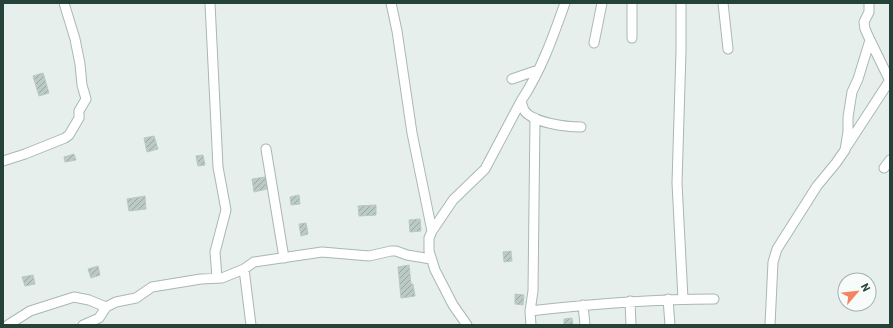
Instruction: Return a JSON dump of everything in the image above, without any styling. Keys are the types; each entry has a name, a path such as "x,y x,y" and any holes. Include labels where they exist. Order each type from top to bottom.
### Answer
{"street":[{"path":"3,161 26,154 65,138 69,135 79,118 79,110 86,99 82,85 81,68 75,39 64,3"},
{"path":"210,3 218,167 226,210 215,252 217,278"},
{"path":"391,3 397,31 412,133 432,231"},
{"path":"468,325 453,305 443,286 431,259 428,244 429,238 432,231 453,200 485,169 538,70 565,3"},
{"path":"594,43 602,3"},
{"path":"632,3 632,38"},
{"path":"681,3 677,183 683,298"},
{"path":"723,3 728,49"},
{"path":"770,325 773,262 777,249 817,186 836,163 890,80 865,29 864,22 869,12 870,3"},
{"path":"844,150 848,132 848,117 851,97 870,40"},
{"path":"512,79 538,70"},
{"path":"521,101 524,111 535,118 568,127 581,126"},
{"path":"531,325 530,311 533,291 535,118"},
{"path":"266,149 284,258"},
{"path":"884,168 890,160"},
{"path":"83,325 99,318 106,307 116,302 136,298 155,286 227,276 244,269 254,262 322,252 369,256 391,251 431,259"},
{"path":"244,269 251,325"},
{"path":"8,325 30,311 74,297 89,300 106,307"},
{"path":"668,298 670,325"},
{"path":"530,311 668,298 714,298"},
{"path":"630,301 631,325"},
{"path":"583,305 585,325"}],"building":[{"path":"43,73 49,93 39,96 33,76"},
{"path":"154,136 158,149 147,152 144,138"},
{"path":"74,154 76,160 65,162 64,157"},
{"path":"203,155 205,165 198,166 196,156"},
{"path":"265,177 267,189 254,192 252,179"},
{"path":"299,195 300,204 291,205 290,197"},
{"path":"145,196 146,209 129,211 127,199"},
{"path":"376,205 376,215 359,216 358,206"},
{"path":"420,219 421,231 410,232 409,220"},
{"path":"306,223 308,234 301,236 299,224"},
{"path":"511,251 512,261 504,262 503,252"},
{"path":"409,265 411,284 413,284 415,296 401,298 398,267"},
{"path":"98,266 100,275 91,278 88,269"},
{"path":"33,275 35,284 25,286 22,277"},
{"path":"515,294 524,295 523,305 515,304"},
{"path":"572,318 573,325 564,325 564,319"}]}
